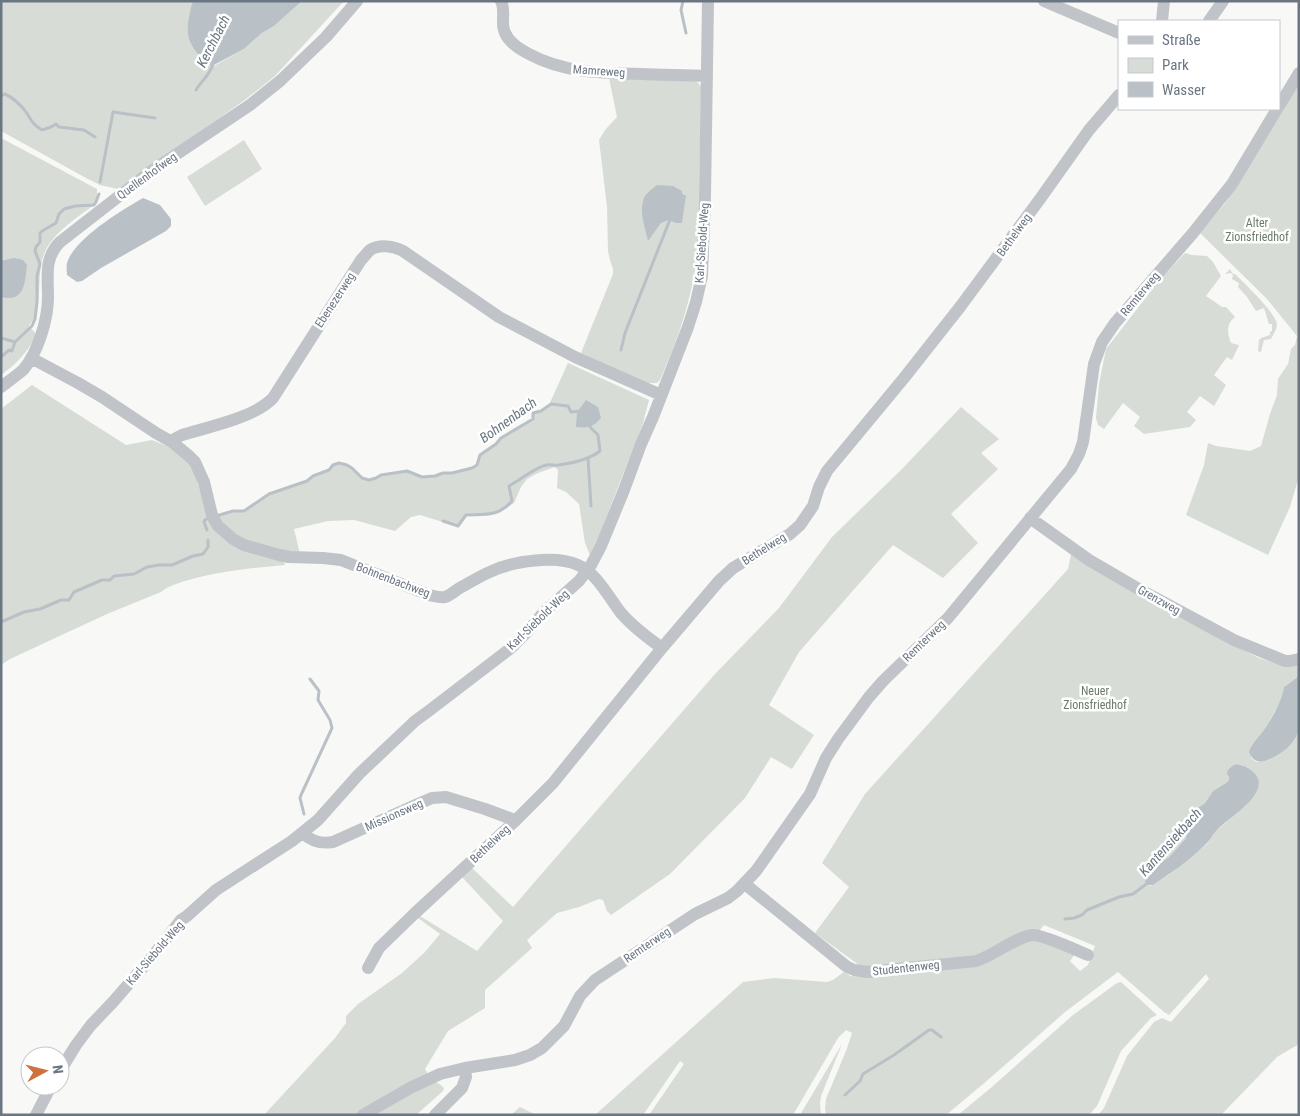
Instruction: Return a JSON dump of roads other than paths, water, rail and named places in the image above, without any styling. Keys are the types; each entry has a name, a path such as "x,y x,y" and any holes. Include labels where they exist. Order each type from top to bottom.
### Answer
{"street":[{"name":"Quellenhofweg","path":"1,387 17,375 31,358 40,336 47,314 48,265 51,253 55,247 132,186 250,105 280,81 326,37 357,1"},
{"name":"Mamreweg","path":"501,1 503,6 502,21 508,38 526,53 553,64 579,71 707,76"},
{"name":"Karl-Siebold-Weg","path":"70,1055 90,1025 152,957 181,920 230,880 303,833 318,820 359,774 415,721 510,648 587,571 601,546 641,444 654,417 688,327 702,276 708,1"},
{"path":"1044,1 1118,33"},
{"path":"1162,20 1164,1"},
{"path":"1210,20 1223,1"},
{"name":"Remterweg","path":"1280,104 1299,73"},
{"name":"Bethelweg","path":"368,968 379,948 553,783 712,588 727,573 790,534 800,524 813,506 826,470 904,378 960,307 1089,130 1118,96"},
{"name":"Remterweg","path":"362,1115 428,1078 465,1068 515,1060 526,1057 542,1048 564,1026 580,996 594,980 688,918 728,898 745,884 810,794 826,758 869,698 883,681 948,618 1071,469 1083,442 1094,364 1102,342 1232,184 1276,110"},
{"name":"Ebenezerweg","path":"172,442 176,438 236,419 267,404 273,398 361,260 369,251 382,247 403,251 498,317 575,356 661,395"},
{"path":"31,358 78,383 172,442"},
{"name":"Bohnenbachweg","path":"172,442 195,462 204,482 212,515 218,526 233,539 253,549 288,557 341,560 439,597 448,595 493,570 508,565 528,561 551,560 573,563 581,566 596,579 622,614 662,648"},
{"name":"Grenzweg","path":"1030,518 1100,566 1234,640 1285,661 1299,659"},
{"name":"Missionsweg","path":"303,833 313,841 333,842 432,798 446,798 485,809 515,821"},
{"name":"Studentenweg","path":"745,884 846,966 854,970 867,972 976,961 1031,935 1044,937 1088,955"},
{"path":"435,1115 462,1088 466,1078 465,1068"},
{"path":"36,1115 46,1096"}],"water":[{"path":"193,1 302,1 244,49 212,66 197,52 189,38 188,22"},
{"path":"657,185 673,186 686,195 682,223 669,220 661,223 648,241 642,207 645,196"},
{"path":"143,198 160,205 171,219 171,226 166,231 82,281 77,282 67,275 67,263 79,244 100,226"},
{"path":"14,258 23,260 27,265 22,290 15,297 1,297 1,261"},
{"path":"586,400 598,407 601,418 590,427 576,427 577,412"},
{"path":"1299,676 1298,733 1288,748 1278,755 1261,762 1256,761 1249,752 1251,747 1267,726 1281,699 1284,687"},
{"path":"1236,764 1242,765 1256,775 1259,782 1253,798 1217,830 1193,856 1153,885 1147,885 1145,882 1146,878 1186,838 1187,825 1193,811 1205,803 1213,791 1229,780 1228,771"}],"waterway":[{"name":"Bohnenbach","path":"683,1 681,10 686,33"},
{"name":"Kerchbach","path":"196,90 213,64"},
{"path":"1,96 5,94 11,97 24,109 34,124 42,130 56,124 59,127 84,130 95,137"},
{"name":"Kerchbach","path":"100,182 113,112 155,118"},
{"name":"Kerchbach","path":"1,357 9,350 12,351 15,342 32,326 35,319 37,276 40,264 35,251 40,242 40,233 56,223 59,214 64,209 75,206 94,205 99,194"},
{"name":"Bohnenbach","path":"621,350 625,333 671,217"},
{"path":"1,338 15,342"},
{"name":"Bohnenbach","path":"216,516 233,511 244,511 269,494 307,481 339,463 347,465 362,478 369,480 381,475 407,471 422,477 472,468 477,465 480,455 496,444 501,438 533,419 533,413 541,411 551,404 568,406 571,412 581,411"},
{"name":"Bohnenbach","path":"443,521 458,526 466,515 485,514 502,510 512,501 509,486 533,471 547,465 580,461 596,454 600,451 598,435 590,427 590,424"},
{"path":"588,458 591,506"},
{"name":"Bohnenbach","path":"207,530 204,522 209,518"},
{"name":"Bohnenbach","path":"1,622 61,600 69,600 74,592 102,580 110,580 114,576 134,574 147,567 172,565 203,554 208,547 208,540"},
{"name":"Bohnenbach","path":"304,814 300,798 332,728 330,720 318,700 319,691 310,679"},
{"name":"Kantensiekbach","path":"1065,919 1074,918 1082,915 1087,910 1119,897 1133,894 1149,882"},
{"name":"Kantensiekbach","path":"845,1095 860,1081 863,1074 929,1030 932,1030 941,1037"}],"park label":[{"name":"Alter Zionsfriedhof","path":"1257,230"},
{"name":"Neuer Zionsfriedhof","path":"1095,698"}]}
